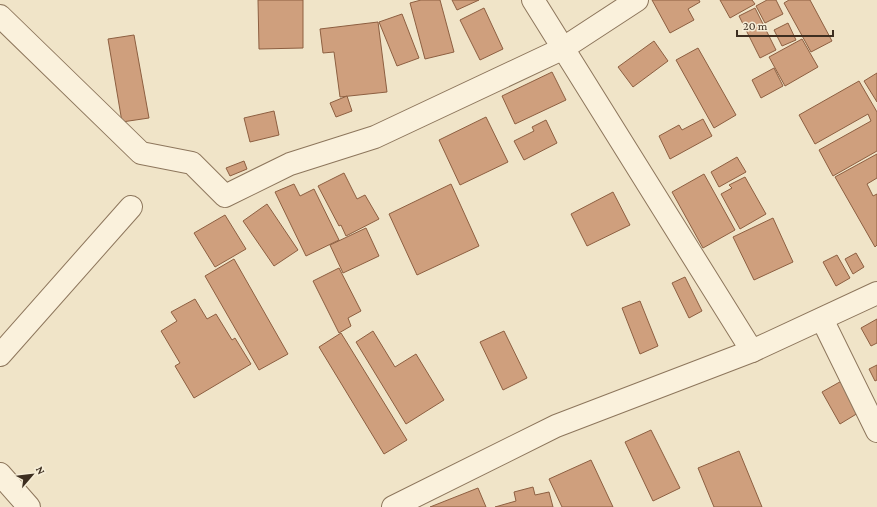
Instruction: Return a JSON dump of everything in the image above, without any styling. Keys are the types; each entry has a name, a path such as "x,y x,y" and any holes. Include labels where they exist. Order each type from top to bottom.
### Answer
{"street":[{"path":"533,0 562,49 752,351"},
{"path":"0,16 140,153 192,163 225,196 290,164 375,137 562,49 638,0"},
{"path":"0,354 131,207"},
{"path":"393,507 556,426 752,351 877,293"},
{"path":"822,319 877,431"},
{"path":"0,474 29,507"}],"building":[{"path":"258,0 303,0 303,48 259,49"},
{"path":"421,0 440,0 454,52 425,59 410,3"},
{"path":"452,0 479,0 457,10"},
{"path":"652,0 699,0 700,2 688,9 694,20 670,33"},
{"path":"720,0 752,0 755,4 730,18"},
{"path":"767,0 776,0 783,14 765,23 756,6"},
{"path":"789,0 810,0 832,41 811,52 784,3"},
{"path":"484,8 503,49 480,60 460,20"},
{"path":"755,8 776,50 760,58 739,16"},
{"path":"402,14 419,58 397,66 379,22"},
{"path":"378,22 387,92 340,97 334,52 323,53 320,29"},
{"path":"788,23 796,40 782,46 774,30"},
{"path":"134,35 149,118 122,122 108,39"},
{"path":"802,39 818,67 785,86 769,57"},
{"path":"654,41 668,61 633,87 618,67"},
{"path":"698,48 736,115 714,128 676,60"},
{"path":"774,68 783,86 761,98 752,80"},
{"path":"552,72 566,100 515,124 502,96"},
{"path":"877,73 877,102 864,81"},
{"path":"859,81 877,112 877,151 833,176 819,150 871,121 868,114 815,144 799,115"},
{"path":"347,96 352,111 336,117 330,103"},
{"path":"274,111 279,135 250,142 244,118"},
{"path":"486,117 508,162 460,185 439,140"},
{"path":"703,119 712,136 670,159 659,136 679,125 682,130"},
{"path":"546,120 557,143 524,160 514,141 534,131 532,127"},
{"path":"877,154 877,178 867,184 873,196 877,194 877,245 875,247 835,177"},
{"path":"737,157 746,172 719,187 711,172"},
{"path":"244,161 247,169 230,176 226,168"},
{"path":"344,173 357,199 365,195 379,219 346,236 341,225 339,226 318,186"},
{"path":"704,174 735,230 703,248 672,192"},
{"path":"745,177 766,214 740,229 721,194 732,188 729,185"},
{"path":"294,184 300,196 314,189 339,240 306,256 275,192"},
{"path":"451,184 479,246 417,275 389,214"},
{"path":"613,192 630,225 587,246 571,214"},
{"path":"267,204 298,250 274,266 243,221"},
{"path":"225,215 246,249 215,267 194,233"},
{"path":"773,218 793,262 754,280 733,237"},
{"path":"366,228 379,256 343,273 330,245"},
{"path":"856,253 864,267 853,274 845,259"},
{"path":"837,255 850,278 836,286 823,262"},
{"path":"234,259 288,354 259,370 205,276"},
{"path":"339,268 361,311 348,318 351,326 339,333 313,281"},
{"path":"685,277 702,311 689,318 672,283"},
{"path":"195,299 207,319 216,314 232,340 235,338 251,364 194,398 175,366 180,363 161,331 177,321 171,312"},
{"path":"640,301 658,346 640,354 622,308"},
{"path":"877,319 877,343 871,346 861,328"},
{"path":"373,331 395,367 416,354 444,400 406,424 356,342"},
{"path":"504,331 527,378 503,390 480,342"},
{"path":"341,333 407,440 384,454 319,347"},
{"path":"877,365 877,380 875,381 869,369"},
{"path":"845,379 863,410 840,424 822,392"},
{"path":"651,430 680,488 653,501 625,442"},
{"path":"739,451 762,507 714,507 698,468"},
{"path":"591,460 613,507 562,507 549,479"},
{"path":"533,487 535,495 549,492 553,507 495,507 516,501 514,492"},
{"path":"478,488 486,507 430,507"}]}
